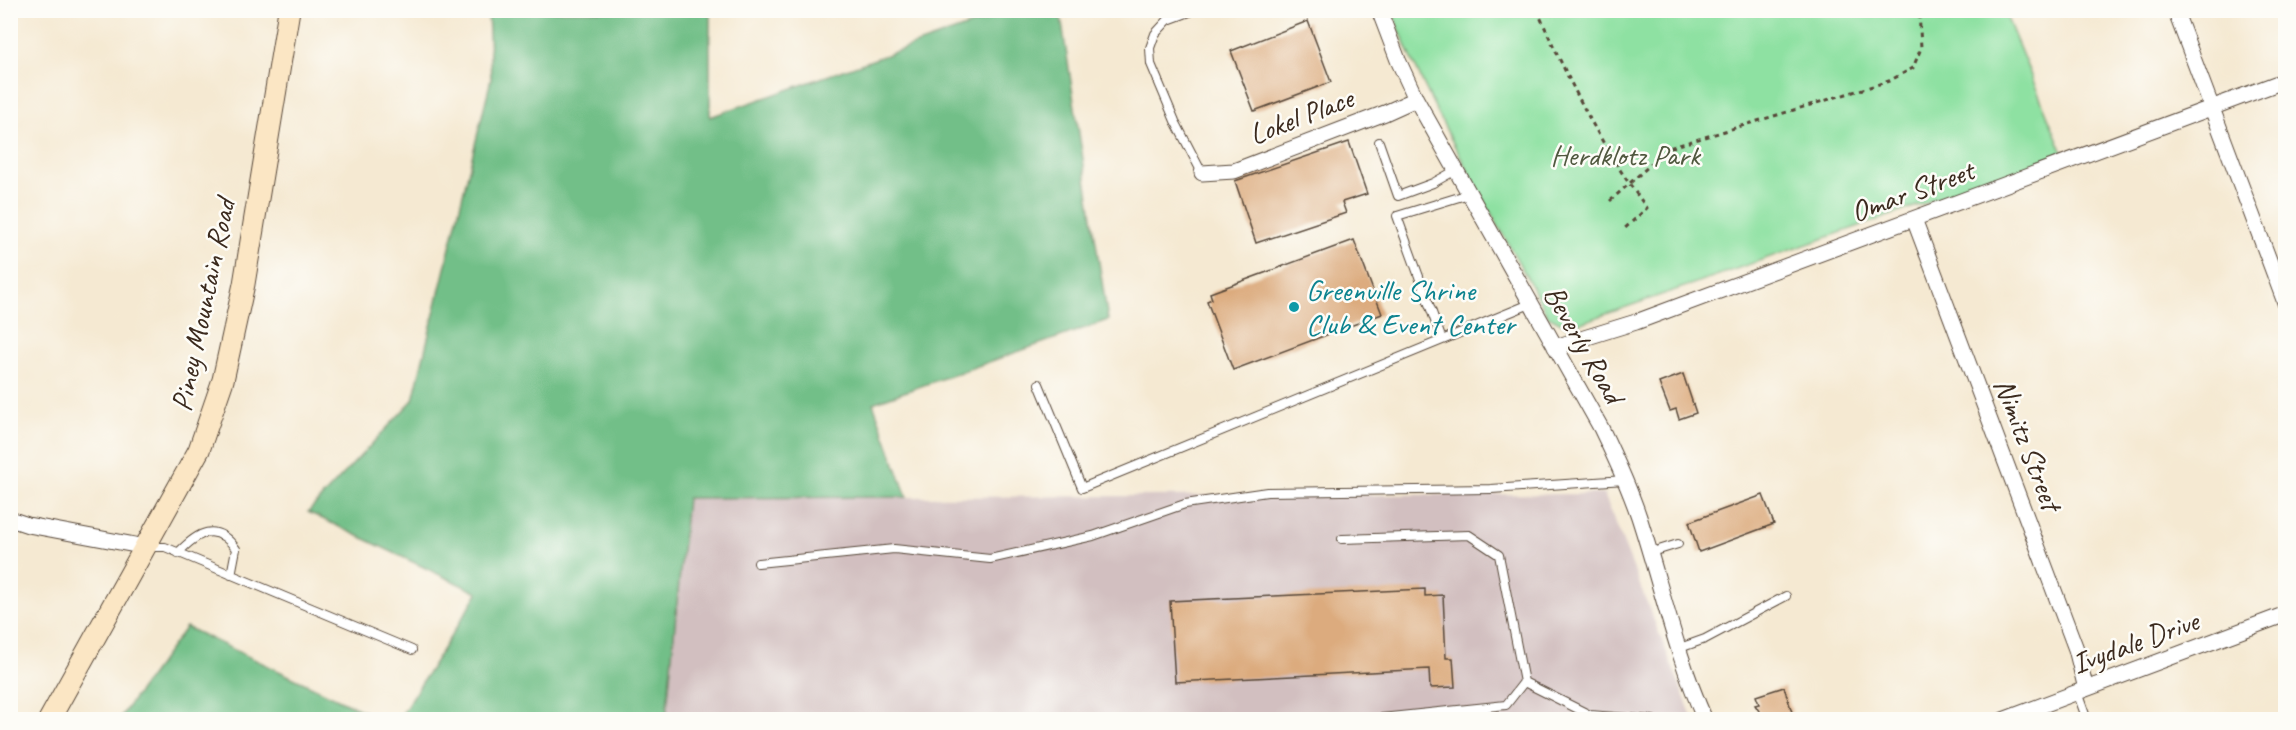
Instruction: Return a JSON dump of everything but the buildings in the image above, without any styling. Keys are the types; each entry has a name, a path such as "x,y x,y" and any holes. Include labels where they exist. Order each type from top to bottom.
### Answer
{"street":[{"name":"Piney Mountain Road","path":"49,720 199,450 223,380 244,284 290,10"},
{"name":"Beverly Road","path":"1379,10 1416,99 1601,428 1625,480 1677,649 1705,720"},
{"path":"2175,10 2286,304"},
{"name":"Omar Street","path":"1555,347 1636,322 2286,80"},
{"name":"Lokel Place","path":"1202,173 1234,171 1416,99"},
{"name":"Nimitz Street","path":"1914,219 2076,649 2082,690"},
{"path":"10,519 28,525 146,547"},
{"name":"Ivydale Drive","path":"2003,720 2286,614"}],"lane":[{"path":"1195,10 1168,20 1155,34 1150,48 1151,64 1175,121 1202,173"},
{"path":"1379,142 1398,196 1433,183 1456,170"},
{"path":"1442,340 1397,216 1469,195"},
{"path":"1039,384 1082,488 1530,304"},
{"path":"758,563 894,549 990,559 1093,536 1185,504 1267,492 1491,489 1625,480"},
{"path":"178,553 192,538 201,533 214,532 224,536 236,549 231,575"},
{"path":"1342,539 1469,535 1499,555 1524,682 1506,705 1362,720"},
{"path":"1649,553 1678,544"},
{"path":"146,547 165,547 412,650"},
{"path":"1677,649 1705,639 1786,596"},
{"path":"1524,682 1590,715 1653,720"},
{"path":"2082,690 2087,720"}],"path":[{"path":"1537,10 1592,123 1629,184 1647,208 1623,230"},
{"path":"1610,201 1669,148 1889,81 1913,68 1921,48 1919,10"}],"shaded area":[{"path":"1604,494 1693,719 666,720 687,498"}],"green space":[{"path":"488,11 710,11 710,117 1011,11 1060,11 1108,320 873,403 907,497 687,498 666,719 399,719 478,593 308,512 413,400 491,79"},
{"name":"Herdklotz Park","path":"1392,11 2004,11 2064,155 1569,327 1548,316 1445,128"},
{"path":"186,627 380,719 119,719"}],"place":[{"name":"Greenville Shrine Club & Event Center","path":"1294,307"}]}
